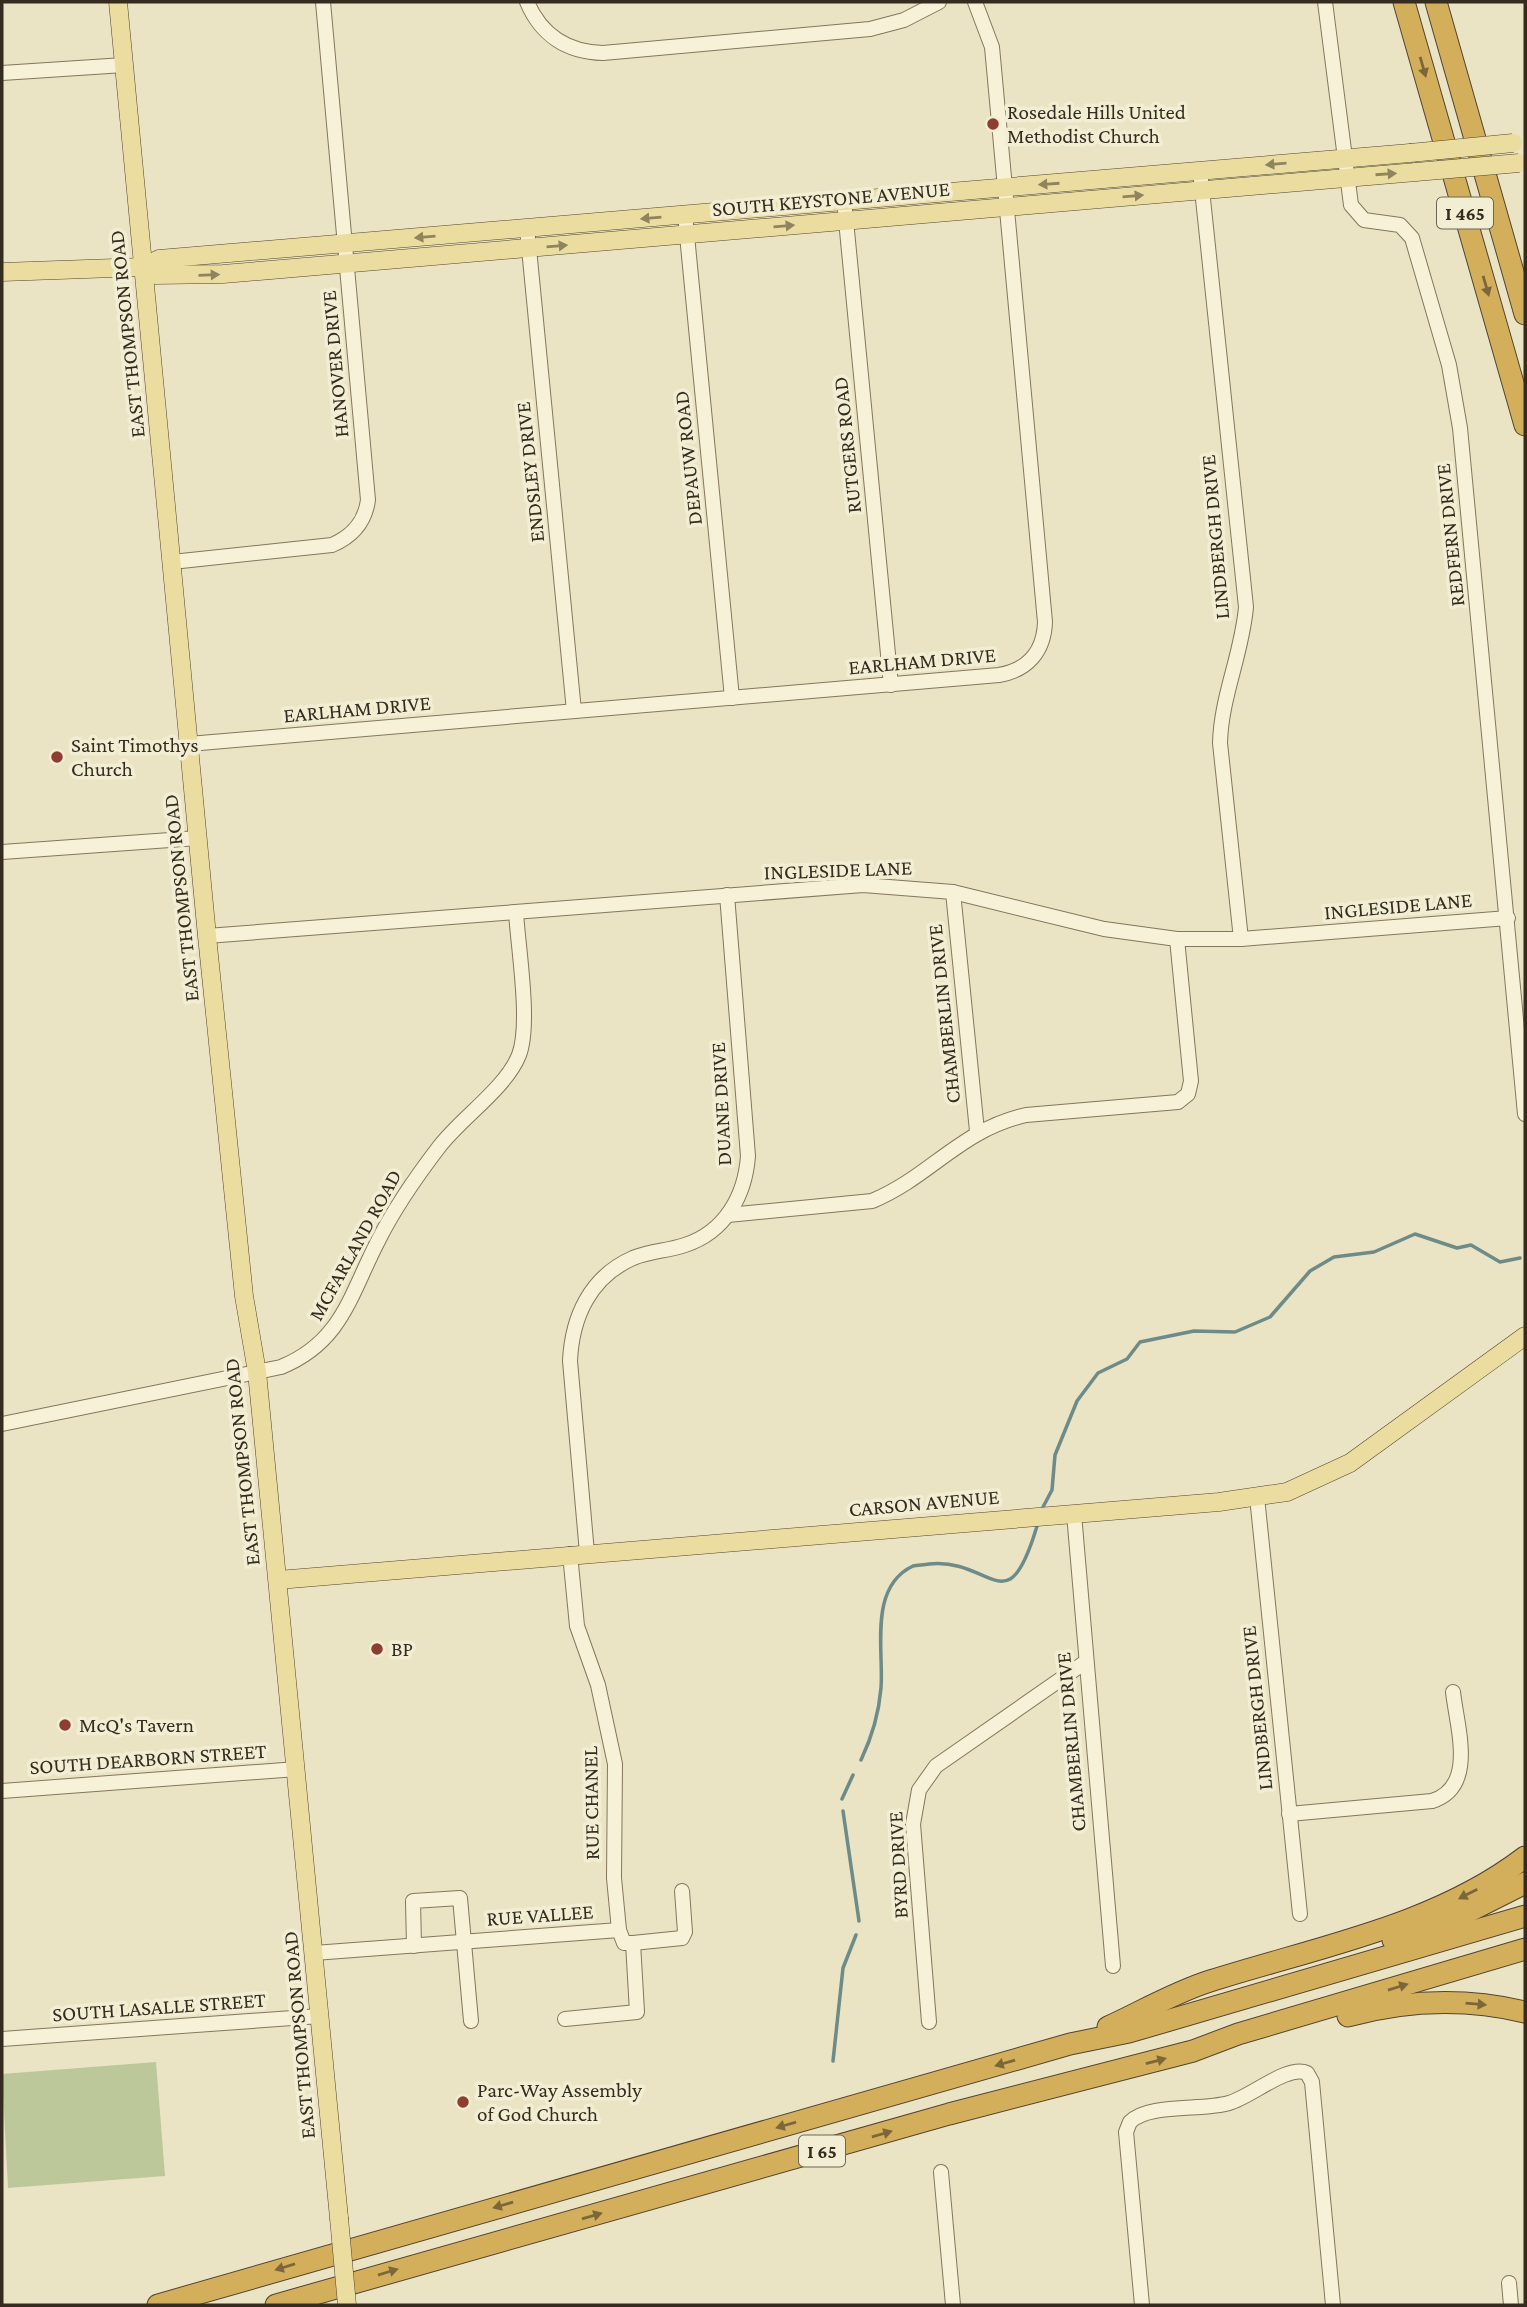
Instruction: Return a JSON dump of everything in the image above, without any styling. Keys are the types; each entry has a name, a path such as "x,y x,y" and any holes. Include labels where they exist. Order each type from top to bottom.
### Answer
{"highway":[{"name":"I 465","path":"1404,2 1525,425"},
{"name":"I 465","path":"1436,2 1525,314"},
{"path":"1070,2044 1206,1982 1327,1947 1428,1911 1474,1891 1525,1857"},
{"path":"1149,2008 1444,1924 1525,1883"},
{"name":"I 65","path":"158,2305 1070,2044 1129,2032 1525,1916"},
{"name":"I 65","path":"276,2305 936,2118 1193,2051 1238,2034 1525,1949"},
{"path":"1193,2051 1241,2045 1400,2005 1475,2003 1525,2012"}],"main road":[{"name":"EAST THOMPSON ROAD","path":"118,2 207,936 244,1296 257,1372 347,2305"},
{"name":"SOUTH KEYSTONE AVENUE","path":"2,272 143,267 159,259 1519,143"},
{"name":"SOUTH KEYSTONE AVENUE","path":"143,267 155,275 191,275 1522,163"},
{"name":"CARSON AVENUE","path":"278,1580 1257,1497 1301,1487 1350,1463 1525,1336"}],"street":[{"name":"HANOVER DRIVE","path":"172,562 327,546 342,541 360,524 369,500 323,2"},
{"path":"527,2 542,28 555,41 581,50 603,52 870,29 904,20 939,2"},
{"name":"EARLHAM DRIVE","path":"189,744 1009,674 1033,658 1045,637 992,47 975,2"},
{"name":"REDFERN DRIVE","path":"1325,2 1343,158 1355,214 1371,222 1400,225 1412,238 1454,387 1508,918 1525,1114"},
{"path":"2,73 124,65"},
{"name":"LINDBERGH DRIVE","path":"1200,171 1245,593 1244,626 1226,699 1220,743 1241,939"},
{"name":"RUTGERS ROAD","path":"844,202 891,685"},
{"name":"DEPAUW ROAD","path":"685,215 732,698"},
{"name":"ENDSLEY DRIVE","path":"527,229 574,711"},
{"path":"2,852 198,838"},
{"name":"INGLESIDE LANE","path":"207,936 863,885 953,892 1104,929 1177,939 1241,939 1508,918"},
{"name":"CHAMBERLIN DRIVE","path":"953,892 978,1131"},
{"name":"DUANE DRIVE","path":"578,1553 569,1361 575,1322 591,1292 619,1265 646,1253 694,1242 728,1215 743,1189 748,1156 727,895"},
{"name":"MCFARLAND ROAD","path":"2,1424 257,1372 301,1359 330,1335 379,1239 422,1169 443,1142 513,1068 524,1031 516,912"},
{"path":"728,1215 872,1201 894,1191 978,1131 1026,1115 1172,1104 1186,1096 1191,1081 1177,939"},
{"name":"LINDBERGH DRIVE","path":"1257,1497 1300,1914"},
{"name":"CHAMBERLIN DRIVE","path":"1074,1514 1084,1663 1113,1966"},
{"name":"RUE CHANEL","path":"578,1553 577,1626 598,1685 615,1764 614,1878 619,1930"},
{"name":"BYRD DRIVE","path":"929,2022 913,1824 919,1790 936,1766 1084,1663"},
{"path":"1289,1814 1432,1801 1447,1794 1460,1775 1453,1692"},
{"name":"SOUTH DEARBORN STREET","path":"2,1791 297,1769"},
{"path":"619,1930 624,1943 682,1938 685,1932 682,1891"},
{"name":"RUE VALLEE","path":"414,1946 411,1907 417,1899 460,1898 471,2021"},
{"name":"RUE VALLEE","path":"314,1954 619,1930"},
{"path":"565,2020 637,2012 633,1943"},
{"name":"SOUTH LASALLE STREET","path":"2,2039 320,2016"},
{"path":"1142,2305 1126,2132 1130,2122 1139,2116 1159,2111 1230,2103 1254,2093 1286,2073 1299,2070 1307,2073 1312,2082 1332,2305"},
{"path":"940,2172 953,2305"},
{"path":"1509,2283 1511,2305"}],"green space":[{"path":"156,2062 165,2176 8,2188 2,2074"}],"waterway":[{"path":"1043,1507 1052,1490 1055,1455 1077,1401 1098,1373 1127,1359 1140,1342 1194,1331 1235,1332 1270,1317 1310,1271 1334,1257 1374,1252 1415,1234 1457,1248 1471,1245 1500,1262 1520,1258"},
{"path":"861,1760 874,1725 880,1697 881,1621 889,1589 899,1576 913,1566 929,1564 950,1564 995,1580 1006,1581 1016,1574 1037,1526"},
{"path":"842,1799 853,1775"},
{"path":"843,1811 859,1921"},
{"path":"833,2061 843,1968 856,1935"}],"place":[{"name":"Rosedale Hills United Methodist Church","path":"993,124"},
{"name":"Saint Timothys Church","path":"57,757"},
{"name":"BP","path":"377,1649"},
{"name":"McQ's Tavern","path":"65,1725"},
{"name":"Parc-Way Assembly of God Church","path":"463,2102"}]}
